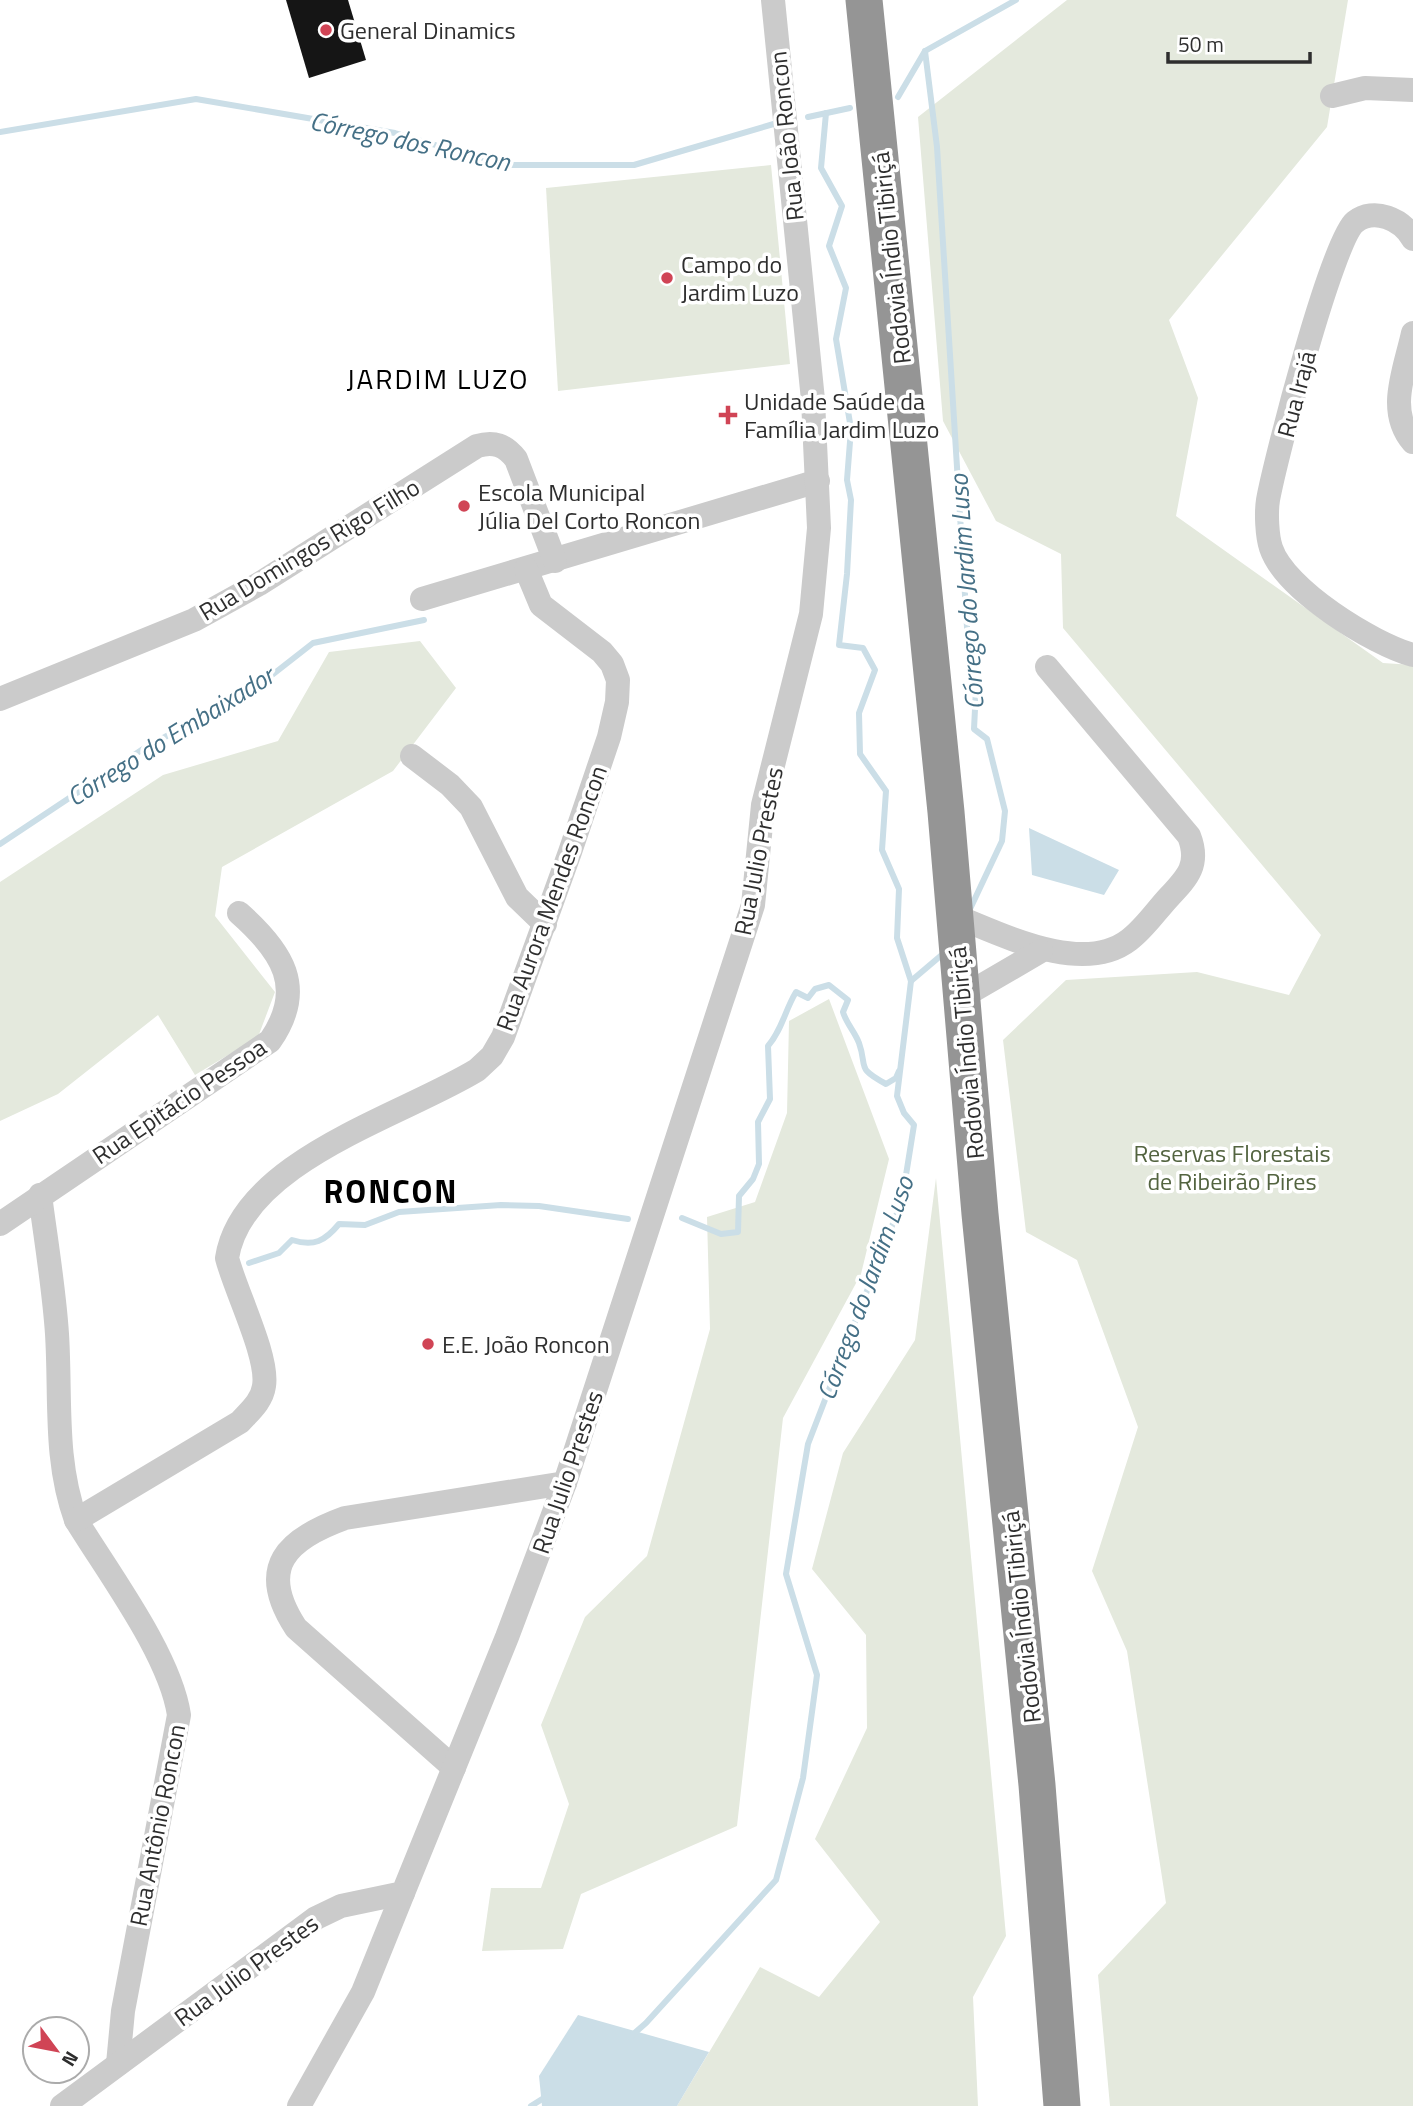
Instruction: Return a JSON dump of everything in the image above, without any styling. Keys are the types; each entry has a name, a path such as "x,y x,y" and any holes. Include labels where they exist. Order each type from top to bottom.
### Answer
{"highway":[{"name":"Rodovia Índio Tibiriçá","path":"864,0 955,916 1037,1785 1062,2106"}],"street":[{"name":"Rua João Roncon","path":"773,0 813,400 818,481"},
{"path":"1332,96 1365,88 1413,90"},
{"name":"Rua Irajá","path":"1413,239 1395,219 1373,214 1354,222 1341,242 1325,285 1268,503 1271,548 1283,569 1337,615 1393,649 1413,655"},
{"path":"1413,334 1397,407 1401,428 1413,442"},
{"name":"Rua Domingos Rigo Filho","path":"0,699 194,620 258,584 477,446 498,444 516,459 555,561"},
{"path":"422,599 818,481"},
{"name":"Rua Julio Prestes","path":"62,2106 316,1917 341,1906 403,1893 565,1483 753,905 763,805 811,614 818,561 818,481"},
{"name":"Rua Aurora Mendes Roncon","path":"76,1520 240,1422 256,1406 264,1386 264,1367 227,1258 230,1242 240,1219 255,1199 281,1176 352,1133 453,1084 492,1056 515,1008 609,737 617,702 618,680 612,664 602,652 541,605 526,569"},
{"path":"955,916 1041,951 1090,953 1110,950 1129,941 1194,867 1195,850 1189,836 1047,667"},
{"path":"412,756 450,785 471,807 517,897 545,924"},
{"name":"Rua Epitácio Pessoa","path":"0,1224 252,1056 277,1031 283,1022 290,996 286,973 273,948 239,913"},
{"path":"962,997 1041,951"},
{"name":"Rua Antônio Roncon","path":"40,1195 57,1333 60,1459 67,1495 76,1520 163,1664 175,1690 179,1715 122,2011 118,2064"},
{"path":"454,1768 296,1628 282,1608 277,1587 281,1565 291,1546 312,1530 345,1518 565,1483"},
{"path":"299,2106 363,1992 403,1893"}],"green space":[{"name":"Reservas Florestais de Ribeirão Pires","path":"1067,0 1348,0 1327,127 1169,320 1198,398 1176,516 1383,663 1413,665 1413,2106 1110,2106 1098,1975 1166,1903 1127,1651 1092,1571 1138,1427 1077,1260 1026,1232 1003,1040 1066,980 1197,972 1289,995 1321,935 1063,628 1061,554 996,521 943,421 918,117"},
{"name":"Campo do Jardim Luzo","path":"771,165 790,364 558,391 546,188"},
{"path":"420,641 456,688 393,771 222,867 215,916 275,992 258,1037 195,1075 158,1015 58,1094 0,1121 0,882 163,775 278,741 329,652"},
{"path":"829,999 889,1159 861,1274 783,1418 737,1826 581,1894 563,1949 482,1951 491,1888 541,1888 569,1804 541,1725 585,1617 647,1556 710,1329 707,1217 755,1202 787,1113 789,1021"},
{"path":"936,1178 1006,1936 973,1997 978,2106 677,2106 760,1967 819,1997 880,1922 815,1839 867,1728 866,1635 812,1569 843,1453 915,1340"}],"shaded area":[{"path":"1029,828 1119,870 1104,895 1032,875"},
{"path":"578,2015 709,2052 677,2106 542,2106 539,2076"}],"building":[{"name":"General Dinamics","path":"286,0 348,0 366,60 309,78"}],"waterway":[{"name":"Córrego dos Roncon","path":"898,97 925,51 1016,0"},
{"name":"Córrego do Jardim Luso","path":"925,51 937,147 968,643 977,669 974,729 987,739 1005,811 1002,841 970,909"},
{"name":"Córrego dos Roncon","path":"0,132 196,99 395,133 502,165 634,165 777,123"},
{"name":"Córrego dos Roncon","path":"808,117 850,108"},
{"name":"Córrego do Jardim Luso","path":"630,2037 646,2023 776,1880 803,1778 817,1675 786,1574 808,1444 902,1200 914,1125 904,1113 897,1096 911,981 897,938 899,889 882,850 886,791 860,754 859,713 875,670 863,648 839,645 847,574 851,500 847,480 851,429 836,339 846,288 829,246 842,206 821,168 826,113"},
{"name":"Córrego do Embaixador","path":"0,844 143,749 258,686 313,643 424,620"},
{"path":"911,981 944,953"},
{"path":"682,1218 721,1234 738,1232 739,1196 753,1179 759,1164 758,1122 770,1099 768,1046 796,992 808,998 815,989 829,985 848,1000 843,1012 859,1043 866,1070 886,1084 896,1078 899,1071"},
{"path":"249,1263 279,1253 292,1240 307,1243 318,1241 329,1235 339,1224 365,1225 399,1212 501,1205 539,1206 628,1219"},
{"name":"Córrego do Jardim Luso","path":"531,2106 547,2096"}],"place":[{"name":"General Dinamics","path":"326,30"},
{"name":"Campo do Jardim Luzo","path":"667,278"},
{"name":"Unidade Saúde da Família Jardim Luzo","path":"728,415"},
{"name":"Escola Municipal Júlia Del Corto Roncon","path":"464,506"},
{"name":"E.E. João Roncon","path":"428,1344"}],"district":[{"name":"JARDIM LUZO","path":"438,378"},
{"name":"RONCON","path":"391,1191"}]}
